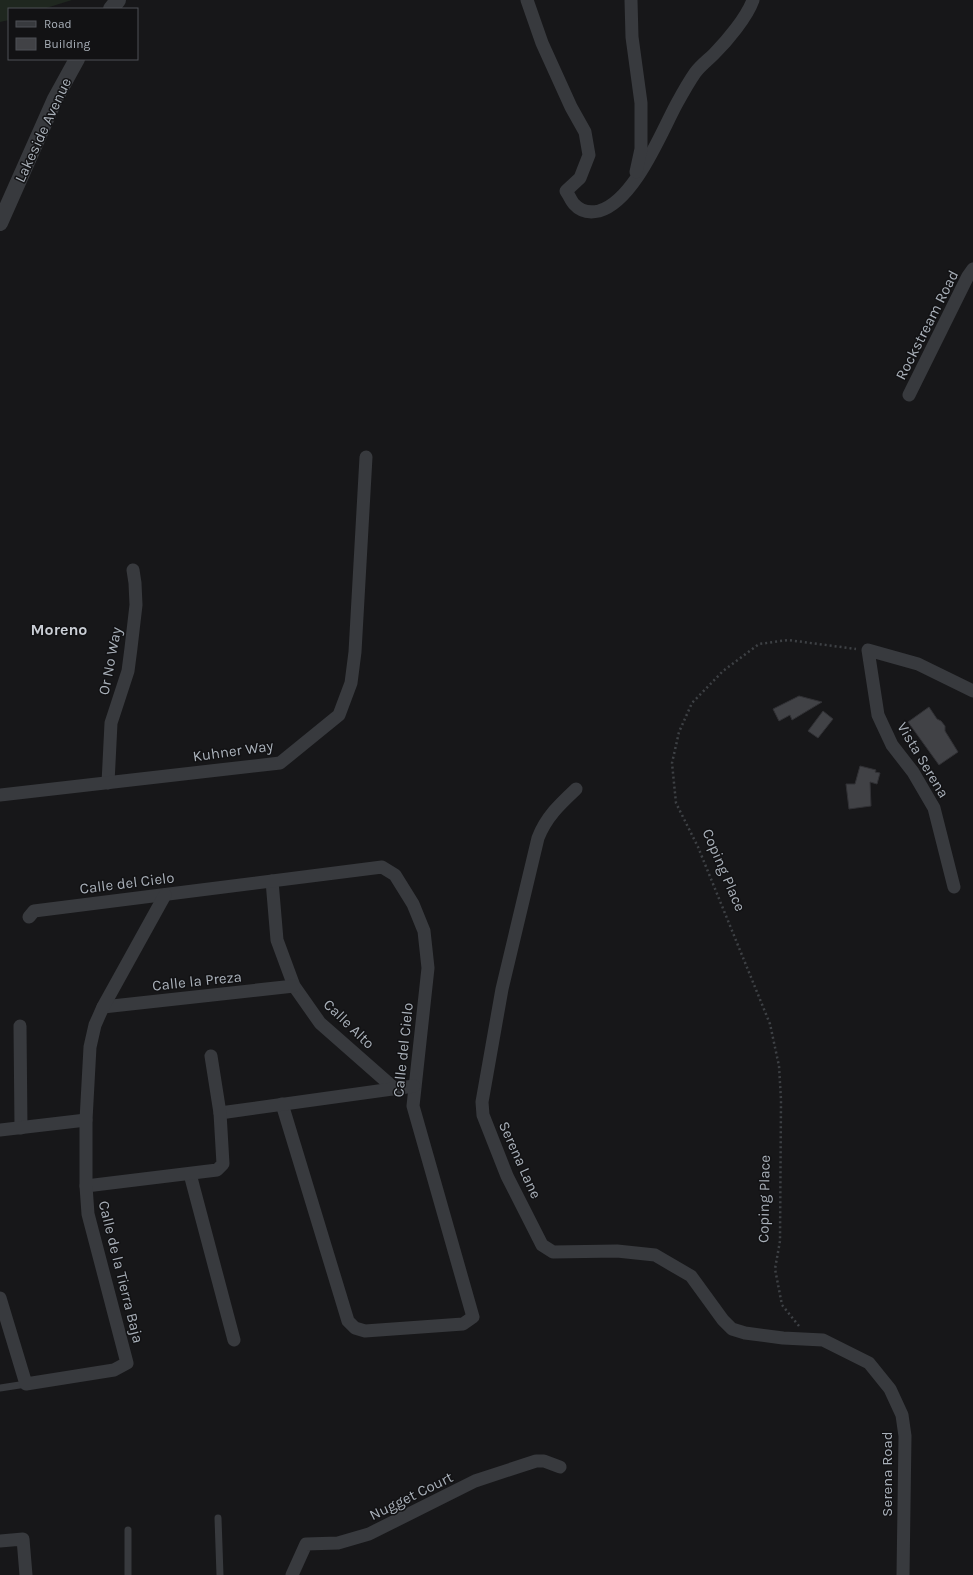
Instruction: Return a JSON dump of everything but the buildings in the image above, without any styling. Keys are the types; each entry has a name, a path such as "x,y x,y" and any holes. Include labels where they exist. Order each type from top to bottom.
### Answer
{"street":[{"path":"112,8 118,0"},
{"path":"527,0 542,44 571,107 585,132 589,155 580,178 566,191 574,204 585,212 594,212 607,208 622,196 633,183 653,151 695,72 716,52 749,11 753,0"},
{"path":"630,0 632,37 641,103 641,149 633,183"},
{"name":"Lakeside Avenue","path":"0,223 55,99 76,60"},
{"name":"Rockstream Road","path":"909,395 968,276 973,270"},
{"name":"Kuhner Way","path":"0,795 280,763 340,715 351,683 355,652 366,458"},
{"name":"Or No Way","path":"108,783 111,723 128,671 136,598 133,570"},
{"path":"868,650 918,664 973,691"},
{"name":"Vista Serena","path":"868,650 878,715 892,745 913,772 934,808 954,887"},
{"name":"Serena Lane","path":"576,790 554,810 542,827 538,838 502,989 482,1102 483,1115 507,1176 542,1245 553,1252 617,1251 655,1255 691,1276 723,1320 732,1328 744,1332 783,1338 822,1340"},
{"name":"Calle del Cielo","path":"29,917 34,911 382,867 395,874 413,904 424,931 428,968 413,1106 473,1317 463,1324 365,1331 355,1328 348,1321 282,1104"},
{"name":"Calle Alto","path":"272,881 277,940 294,986 320,1023 395,1089"},
{"name":"Calle de la Tierra Baja","path":"26,1384 114,1370 126,1363 88,1214 86,1186 86,1120 90,1047 95,1025 103,1007 165,895"},
{"name":"Calle la Preza","path":"103,1007 294,986"},
{"path":"20,1026 21,1128"},
{"path":"86,1186 217,1170 223,1164 220,1113 211,1056"},
{"path":"220,1113 414,1086"},
{"path":"0,1130 86,1120"},
{"path":"190,1174 234,1340"},
{"path":"0,1298 26,1384"},
{"name":"Serena Road","path":"822,1340 869,1362 890,1389 902,1415 905,1436 903,1575"},
{"name":"Nugget Court","path":"292,1575 306,1544 338,1543 369,1534 475,1482 536,1461 544,1461 560,1467"},
{"path":"0,1540 24,1539 26,1575"}],"lane":[{"path":"0,1388 26,1384"},
{"path":"218,1518 220,1575"},
{"path":"128,1530 128,1575"}],"path":[{"name":"Coping Place","path":"802,1328 796,1323 782,1305 775,1269 780,1241 781,1100 779,1066 770,1024 698,847 676,803 672,763 679,732 692,703 723,672 759,644 788,640 868,650"}],"shaded area":[{"path":"0,0 72,0 46,8 8,8 8,20 0,22"}],"district":[{"name":"Moreno","path":"59,629"}]}
